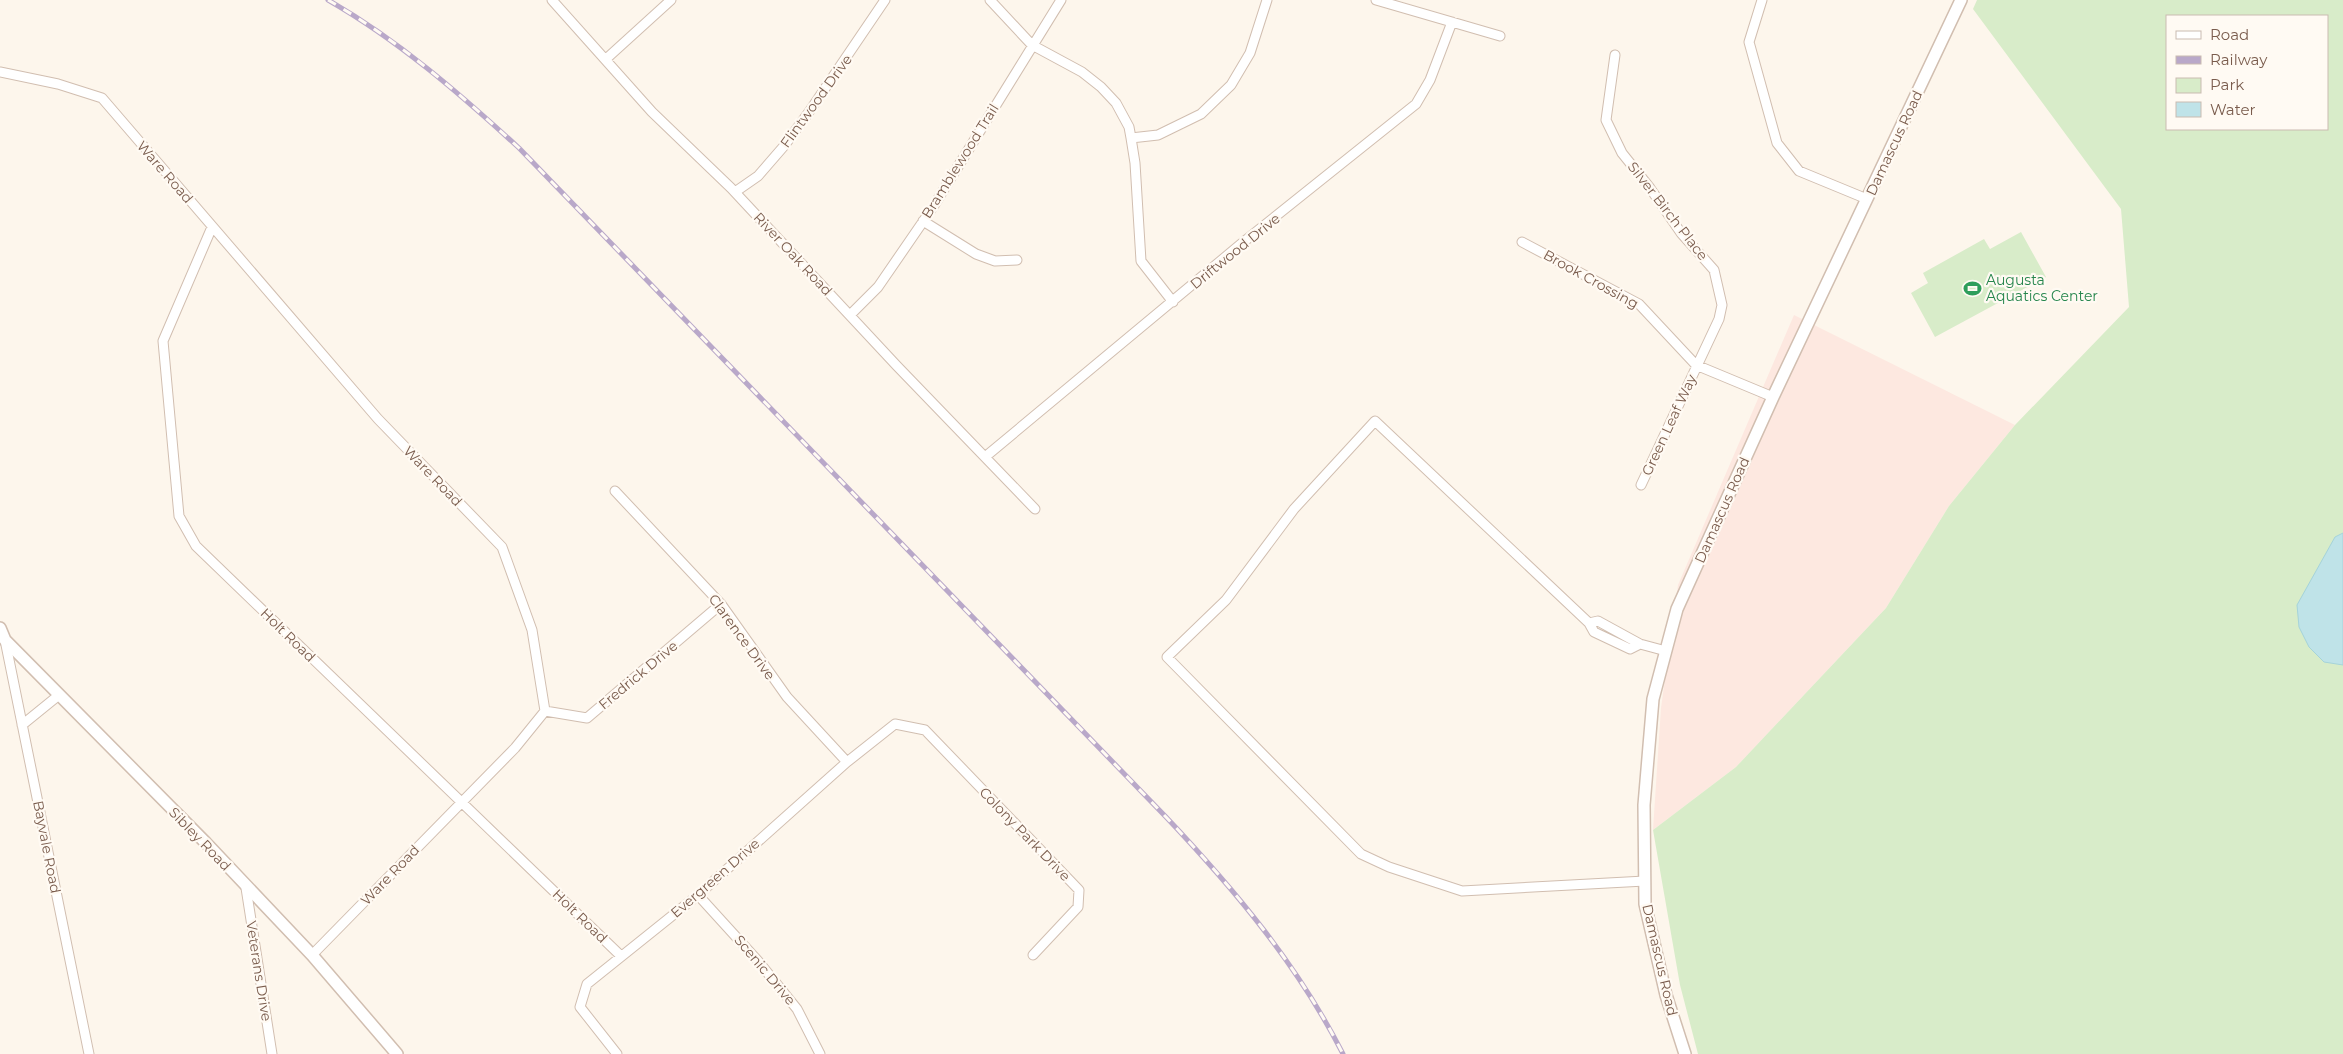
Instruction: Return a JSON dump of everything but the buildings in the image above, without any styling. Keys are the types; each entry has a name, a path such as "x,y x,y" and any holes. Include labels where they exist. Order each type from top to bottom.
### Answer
{"street":[{"name":"River Oak Road","path":"552,0 652,112 735,192 1034,509"},
{"path":"606,59 671,0"},
{"name":"Flintwood Drive","path":"735,192 758,176 784,146 885,0"},
{"path":"990,0 1032,45 1082,72 1101,87 1116,103 1129,127 1135,163 1141,261 1173,302"},
{"name":"Bramblewood Trail","path":"850,315 878,287 923,221 1061,0"},
{"path":"1131,138 1158,135 1201,114 1231,84 1250,53 1267,0"},
{"path":"1376,0 1500,36"},
{"path":"1762,0 1749,42 1777,143 1799,171 1867,199"},
{"name":"Damascus Road","path":"1685,1054 1666,995 1645,904 1644,805 1653,699 1677,609 1773,397 1961,0"},
{"name":"Driftwood Drive","path":"985,457 1416,104 1430,80 1452,22"},
{"name":"Silver Birch Place","path":"1615,55 1606,120 1622,153 1650,188 1681,233 1714,270 1722,305 1719,319 1696,365"},
{"name":"Ware Road","path":"0,72 58,84 102,98 378,419 502,547 532,630 545,710 515,748 312,956"},
{"path":"923,221 976,254 995,261 1017,260"},
{"name":"Holt Road","path":"212,227 163,341 180,516 196,546 621,956"},
{"name":"Brook Crossing","path":"1522,242 1639,304 1696,365"},
{"path":"1696,365 1773,397"},
{"name":"Green Leaf Way","path":"1641,485 1696,365"},
{"path":"1645,881 1462,891 1382,864 1361,854 1167,657 1226,600 1294,509 1375,421 1590,623 1598,621 1640,644 1666,651"},
{"name":"Clarence Drive","path":"615,491 721,604 786,697 847,762"},
{"name":"Fredrick Drive","path":"545,710 587,718 721,604"},
{"name":"Sibley Road","path":"0,628 5,640 206,844 312,956 397,1054"},
{"name":"Bayvale Road","path":"5,640 89,1054"},
{"path":"22,725 59,694"},
{"name":"Evergreen Drive","path":"617,1054 580,1007 587,984 698,895 847,762 895,724 909,725"},
{"name":"Colony Park Drive","path":"909,725 925,730 1079,890 1078,907 1033,955"},
{"name":"Veterans Drive","path":"246,888 272,1054"},
{"name":"Scenic Drive","path":"698,895 758,961 797,1009 820,1054"}],"shaded area":[{"path":"1794,315 2015,425 1949,506 1886,608 1736,767 1653,830 1661,708 1678,585"}],"green space":[{"path":"1977,0 2343,0 2343,1054 1698,1054 1680,985 1653,830 1736,767 1886,608 1949,506 2015,425 2129,307 2121,209 1973,9"},
{"name":"Augusta Aquatics Center","path":"2021,232 2046,277 1935,337 1911,293 1928,283 1923,273 1984,239 1990,249"}],"water":[{"path":"2343,533 2343,665 2324,662 2309,647 2299,627 2297,605 2335,537"}],"railway":[{"path":"328,0 379,32 427,68 519,148 1166,817 1216,872 1263,929 1306,990 1343,1054"}],"place":[{"name":"Augusta Aquatics Center","path":"1972,288"}]}
